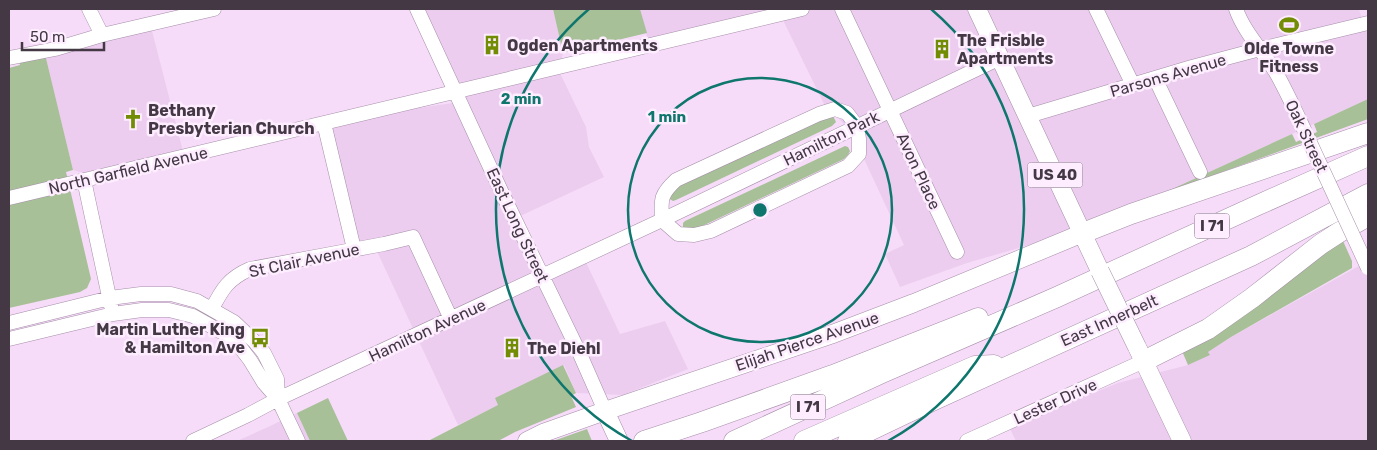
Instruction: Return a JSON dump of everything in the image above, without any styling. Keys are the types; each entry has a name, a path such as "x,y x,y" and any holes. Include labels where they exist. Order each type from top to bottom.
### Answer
{"highway":[{"path":"1086,240 1131,214 1368,133"},
{"name":"I 71","path":"734,441 1368,156"},
{"name":"East Innerbelt","path":"848,441 1251,256 1368,194"},
{"path":"1140,354 1208,329 1252,298 1321,244 1368,216"},
{"path":"644,441 833,375 966,322 1013,306 1057,297"},
{"path":"804,441 975,366 1013,364"}],"main road":[{"name":"US 40","path":"976,9 1182,441"},
{"name":"Elijah Pierce Avenue","path":"527,441 543,433 605,411 830,335 1086,240"},
{"name":"East Long Street","path":"605,411 616,437"}],"street":[{"path":"89,9 102,35"},
{"path":"9,58 214,9"},
{"name":"East Long Street","path":"417,9 605,411"},
{"name":"North Garfield Avenue","path":"9,198 802,9"},
{"name":"Avon Place","path":"842,9 957,252"},
{"path":"1096,9 1132,84"},
{"name":"Oak Street","path":"1236,9 1248,32 1282,84 1368,268"},
{"name":"Parsons Avenue","path":"1028,116 1132,84 1260,49 1368,24"},
{"name":"Hamilton Park","path":"662,220 890,109 1000,58"},
{"path":"1155,78 1200,172"},
{"path":"835,110 847,113 857,126 860,139 859,154 848,166 711,231 694,235 678,234 662,220 661,202 665,190 676,180 820,114 835,110"},
{"path":"324,123 354,249"},
{"path":"84,180 112,314"},
{"name":"Hamilton Avenue","path":"193,441 278,399 662,220"},
{"name":"St Clair Avenue","path":"212,309 226,285 238,274 250,269 413,236 451,318"},
{"path":"9,323 110,298 141,294 171,294 197,301 234,322 255,342 264,353 277,379 278,399"},
{"path":"9,339 112,314 142,310 169,310 193,316 225,334 240,347 264,383 278,399 298,441"},
{"name":"Lester Drive","path":"967,441 1140,354"}],"shaded area":[{"path":"409,9 553,9 563,53 559,71 586,127 589,147 604,177 516,218 542,276 583,256 620,334 665,321 688,369 623,395 576,393 564,365 499,405 458,425 374,245 350,248 322,124 348,118 453,103"},
{"path":"640,9 1359,9 1363,24 1368,23 1368,99 1114,216 1053,238 967,263 900,287 885,254 904,245 851,131 824,104 780,14 649,45"},
{"path":"150,23 184,155 95,177 73,170 45,54"},
{"path":"1368,261 1368,441 1016,441 1009,427 1118,383 1188,365 1209,355 1208,352 1231,337"},
{"path":"297,413 310,441 237,441 268,427"}],"green space":[{"path":"553,9 640,9 647,33 563,53"},
{"path":"45,54 73,170 66,172 91,279 87,288 80,292 9,308 9,68 20,65 19,61"},
{"path":"1368,99 1368,119 1159,195 1292,134 1296,142 1317,132 1314,124"},
{"path":"832,116 836,122 832,126 676,200 673,201 668,198 673,189 824,117"},
{"path":"845,146 850,151 844,159 696,229 683,227 685,221"},
{"path":"1343,241 1352,261 1352,268 1231,337 1208,352 1210,355 1188,365 1182,351"},
{"path":"563,365 576,393 571,396 576,407 498,441 428,441 498,405 495,398"},
{"path":"328,398 348,441 310,441 297,413"},
{"path":"587,429 592,441 553,441"}],"place":[{"name":"Olde Towne Fitness","path":"1289,25"},
{"name":"Ogden Apartments","path":"492,45"},
{"name":"The Frisble Apartments","path":"942,49"},
{"name":"Bethany Presbyterian Church","path":"133,119"},
{"name":"Martin Luther King & Hamilton Ave","path":"260,338"},
{"name":"The Diehl","path":"512,348"}]}
